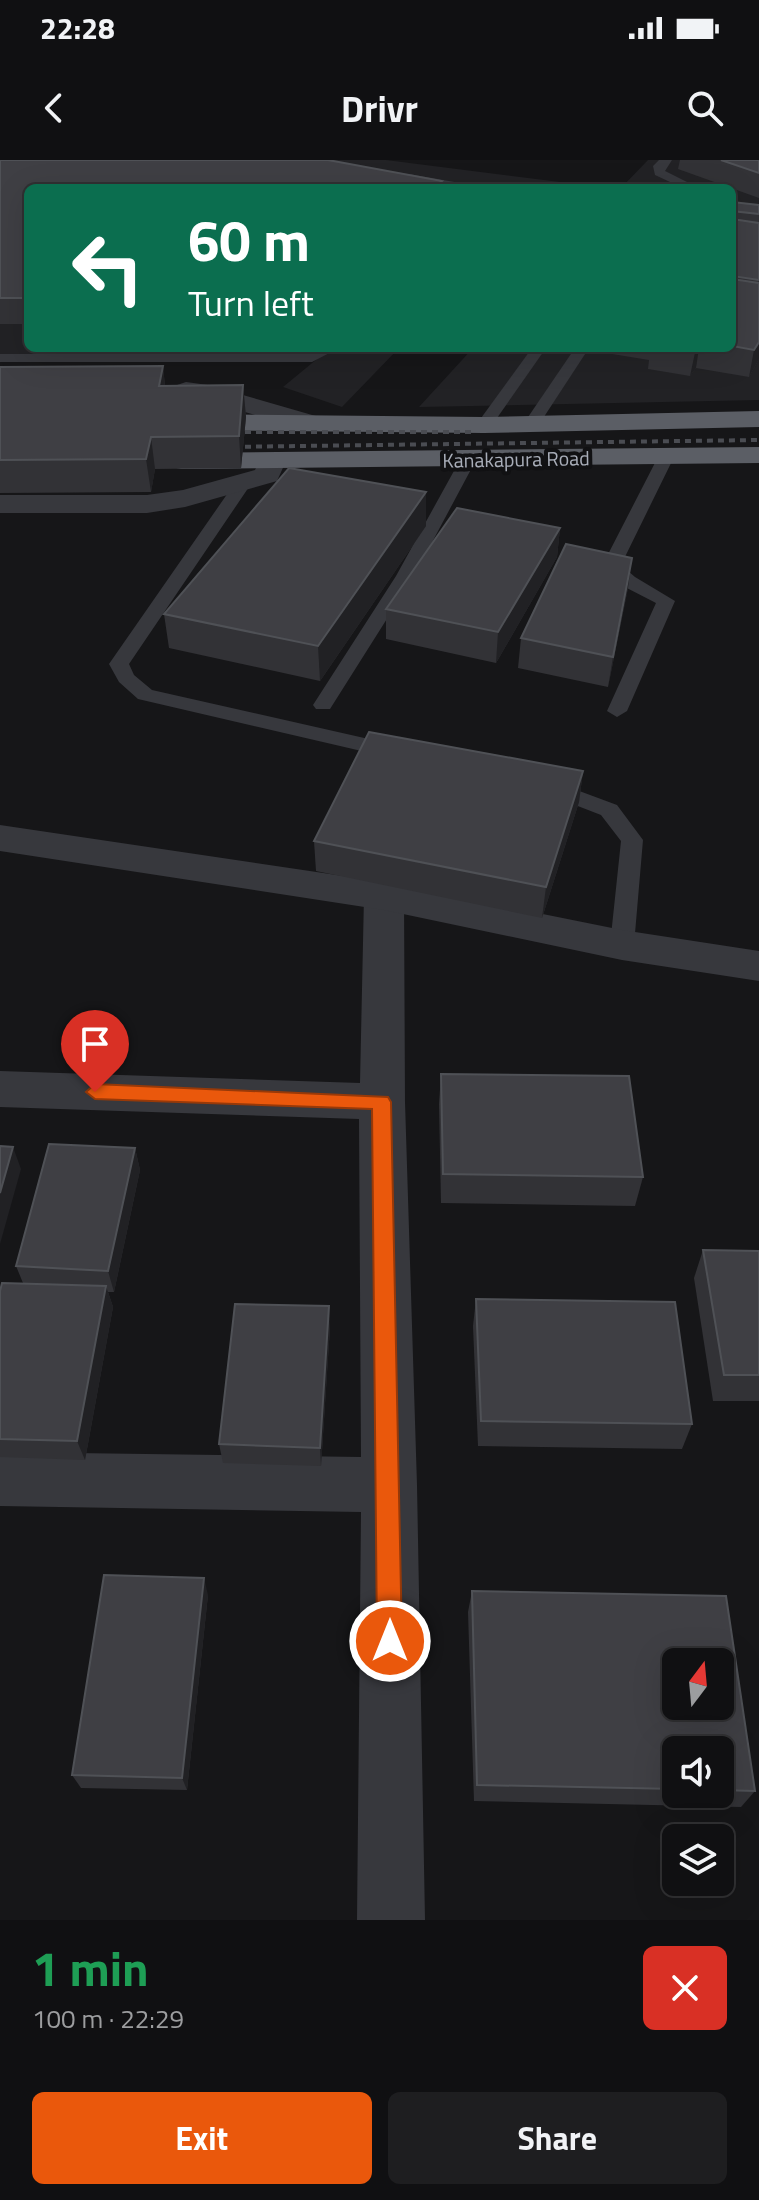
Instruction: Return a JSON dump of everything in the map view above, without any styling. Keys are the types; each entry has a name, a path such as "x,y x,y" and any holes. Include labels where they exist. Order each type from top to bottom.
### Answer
{"highway":[{"name":"Kanakapura Road","path":"155,422 484,425 759,419"},
{"name":"Kanakapura Road","path":"160,461 759,455"}],"street":[{"name":"Kanakapura Road","path":"168,390 199,390 310,423"},
{"path":"0,504 147,504 185,498 267,475 272,461"},
{"path":"0,838 384,896 622,945 759,966"},
{"path":"384,896 382,1102 389,1485 391,1920"},
{"path":"0,1089 382,1102"},
{"path":"0,1479 389,1485"}],"lane":[{"path":"666,160 659,166 659,173 678,184"},
{"path":"394,176 442,184"},
{"path":"0,358 312,358 324,352"},
{"path":"484,425 536,352"},
{"path":"532,423 579,352"},
{"path":"617,711 666,601 628,581 611,566 666,457"},
{"path":"323,705 405,576 468,460"},
{"path":"245,481 119,664 126,678 145,695 423,758"},
{"path":"530,782 561,789 609,810 632,840 622,945"}],"shaded area":[{"path":"0,160 386,160 560,182 24,184 24,352 395,352 342,407 283,387 317,359 0,358"},
{"path":"648,160 759,160 759,400 419,407 469,352 736,352 736,184 625,184"}],"building":[{"path":"0,160 328,160 442,181 439,184 24,184 24,298 0,298"},
{"path":"721,160 759,160 759,173"},
{"path":"736,202 759,205 759,214 736,211"},
{"path":"736,220 759,223 759,280 736,277"},
{"path":"736,280 759,283 759,342 754,350 736,347"},
{"path":"163,366 159,386 243,385 239,436 151,437 146,459 0,460 0,367"},
{"path":"289,468 426,492 318,646 164,614"},
{"path":"457,508 560,528 498,632 386,609"},
{"path":"566,544 632,558 613,657 521,638"},
{"path":"369,732 583,771 546,887 314,841"},
{"path":"441,1074 629,1076 643,1177 443,1174"},
{"path":"49,1144 135,1148 108,1271 16,1266"},
{"path":"0,1146 13,1147 0,1193"},
{"path":"703,1250 759,1251 759,1375 724,1375"},
{"path":"2,1283 106,1286 77,1441 0,1439"},
{"path":"476,1299 675,1302 692,1424 481,1421"},
{"path":"235,1304 329,1306 320,1448 219,1444"},
{"path":"104,1575 204,1578 182,1778 72,1775"},
{"path":"472,1591 726,1596 734,1648 662,1648 662,1720 734,1720 734,1650 755,1791 734,1790 734,1736 662,1736 662,1789 477,1785"}],"railway":[{"path":"223,432 475,432"},
{"path":"223,447 759,440"}],"route":[{"path":"95,1092 382,1102 390,1641"}]}
